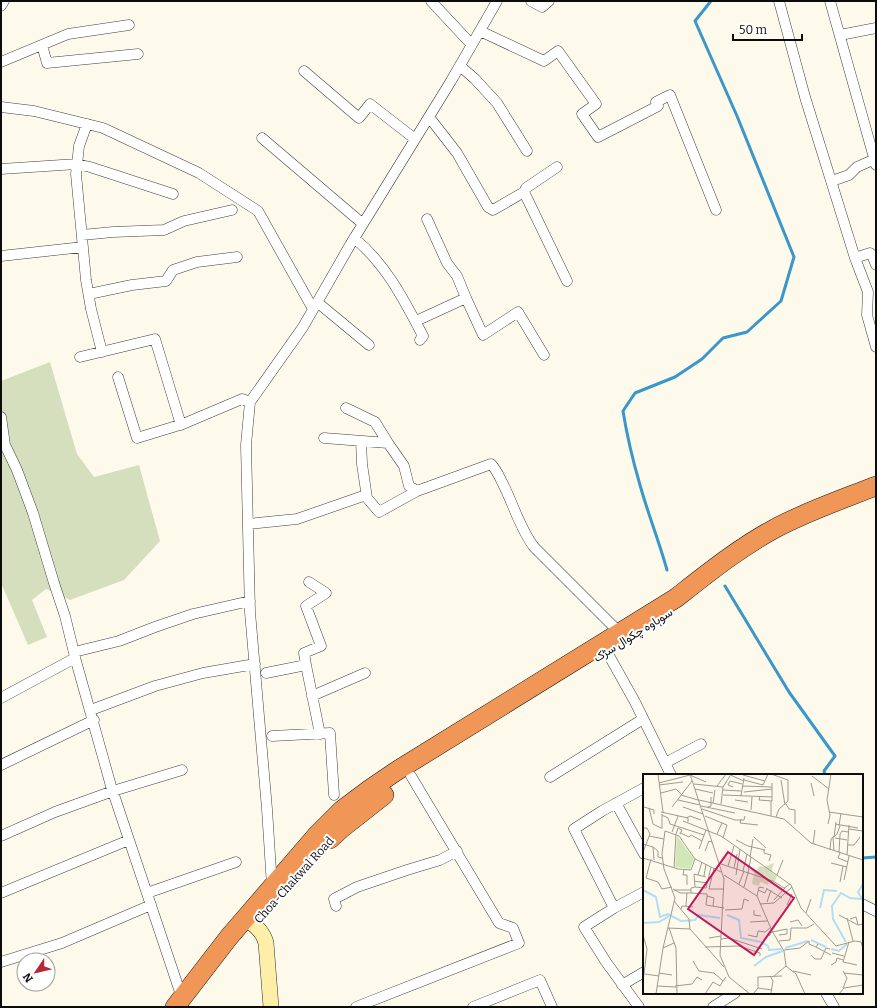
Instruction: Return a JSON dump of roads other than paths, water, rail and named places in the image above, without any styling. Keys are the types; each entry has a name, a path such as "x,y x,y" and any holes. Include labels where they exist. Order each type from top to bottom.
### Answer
{"highway":[{"path":"182,1004 229,937 250,921 272,886 317,834 342,810 370,789 398,770 676,598 716,566 746,545 775,528 876,486"},
{"name":"سوہاوہ چکوال سڑک","path":"404,780 684,604 744,560 776,540 876,498"},
{"name":"Choa-Chakwal Road","path":"250,921 342,828 404,780"}],"street":[{"path":"1,6 4,1"},
{"path":"431,1 472,44"},
{"path":"272,886 250,601 246,445 250,402 303,327 354,238 460,66 497,1"},
{"path":"531,1 542,8 549,1"},
{"path":"779,1 806,97 855,258 868,292 867,315 876,347"},
{"path":"830,1 875,162 858,167 849,175 832,181"},
{"path":"1,62 68,34 129,25"},
{"path":"840,36 876,28"},
{"path":"480,31 544,61 558,51 596,104 582,114 598,137 658,106 656,102 670,95 716,210"},
{"path":"42,45 47,63 138,54"},
{"path":"460,66 475,79 496,103 527,151"},
{"path":"304,71 359,118 370,104 415,139"},
{"path":"1,107 34,111 103,128 199,173 258,211 315,305 369,345"},
{"path":"429,117 456,153 488,207 493,210 524,192 526,188 557,167"},
{"path":"87,124 79,146 76,174 88,294 102,352"},
{"path":"262,138 363,224"},
{"path":"1,169 77,164 173,194"},
{"path":"524,192 567,281"},
{"path":"82,235 164,230 184,221 232,210"},
{"path":"427,219 447,263 457,276 483,335 518,312 544,355"},
{"path":"354,238 367,248 382,266 416,321 423,336 420,340"},
{"path":"1,256 83,247"},
{"path":"855,258 870,253 876,265"},
{"path":"88,294 132,285 166,281 173,270 197,262 237,257"},
{"path":"416,321 466,298"},
{"path":"80,357 155,338 181,425"},
{"path":"118,377 137,438 181,425 242,399 250,402"},
{"path":"346,408 375,422 404,466 409,486 417,491"},
{"path":"1,417 5,445 18,470 33,513 65,616 113,791 182,1004"},
{"path":"324,438 388,443"},
{"path":"361,441 366,495 379,512 417,491 491,464 495,468 511,498 528,540 620,633"},
{"path":"248,524 296,519 366,495"},
{"path":"309,582 326,593 306,606 321,646 304,653 320,734"},
{"path":"1,698 75,655 119,641 193,614 250,601"},
{"path":"607,652 643,719 670,774"},
{"path":"1,765 92,715 154,686 203,673 255,664"},
{"path":"266,673 306,664"},
{"path":"312,696 365,673"},
{"path":"550,777 643,719"},
{"path":"272,736 330,734 334,795"},
{"path":"665,763 701,744"},
{"path":"1,836 55,812 113,791 182,770"},
{"path":"356,1007 519,943 513,928 499,923 457,851 404,780"},
{"path":"614,908 574,829 643,789"},
{"path":"616,803 643,852"},
{"path":"1,893 129,840"},
{"path":"336,906 334,899 358,887 440,860 457,851"},
{"path":"147,893 236,862"},
{"path":"639,1007 622,985 584,927 614,908 643,893"},
{"path":"863,904 876,911"},
{"path":"1,962 62,943 151,905"},
{"path":"250,921 264,936 266,943 271,1007"},
{"path":"622,985 643,973"},
{"path":"474,1007 540,980 552,1007"},
{"path":"713,1007 733,994"},
{"path":"827,994 834,1007"}],"waterway":[{"path":"667,570 637,476 623,411 635,393 675,377 702,359 723,338 747,332 781,301 794,257 737,116 695,21 711,1"},
{"path":"725,586 789,692 835,756 824,771 825,774"},
{"path":"863,858 876,857"}]}
